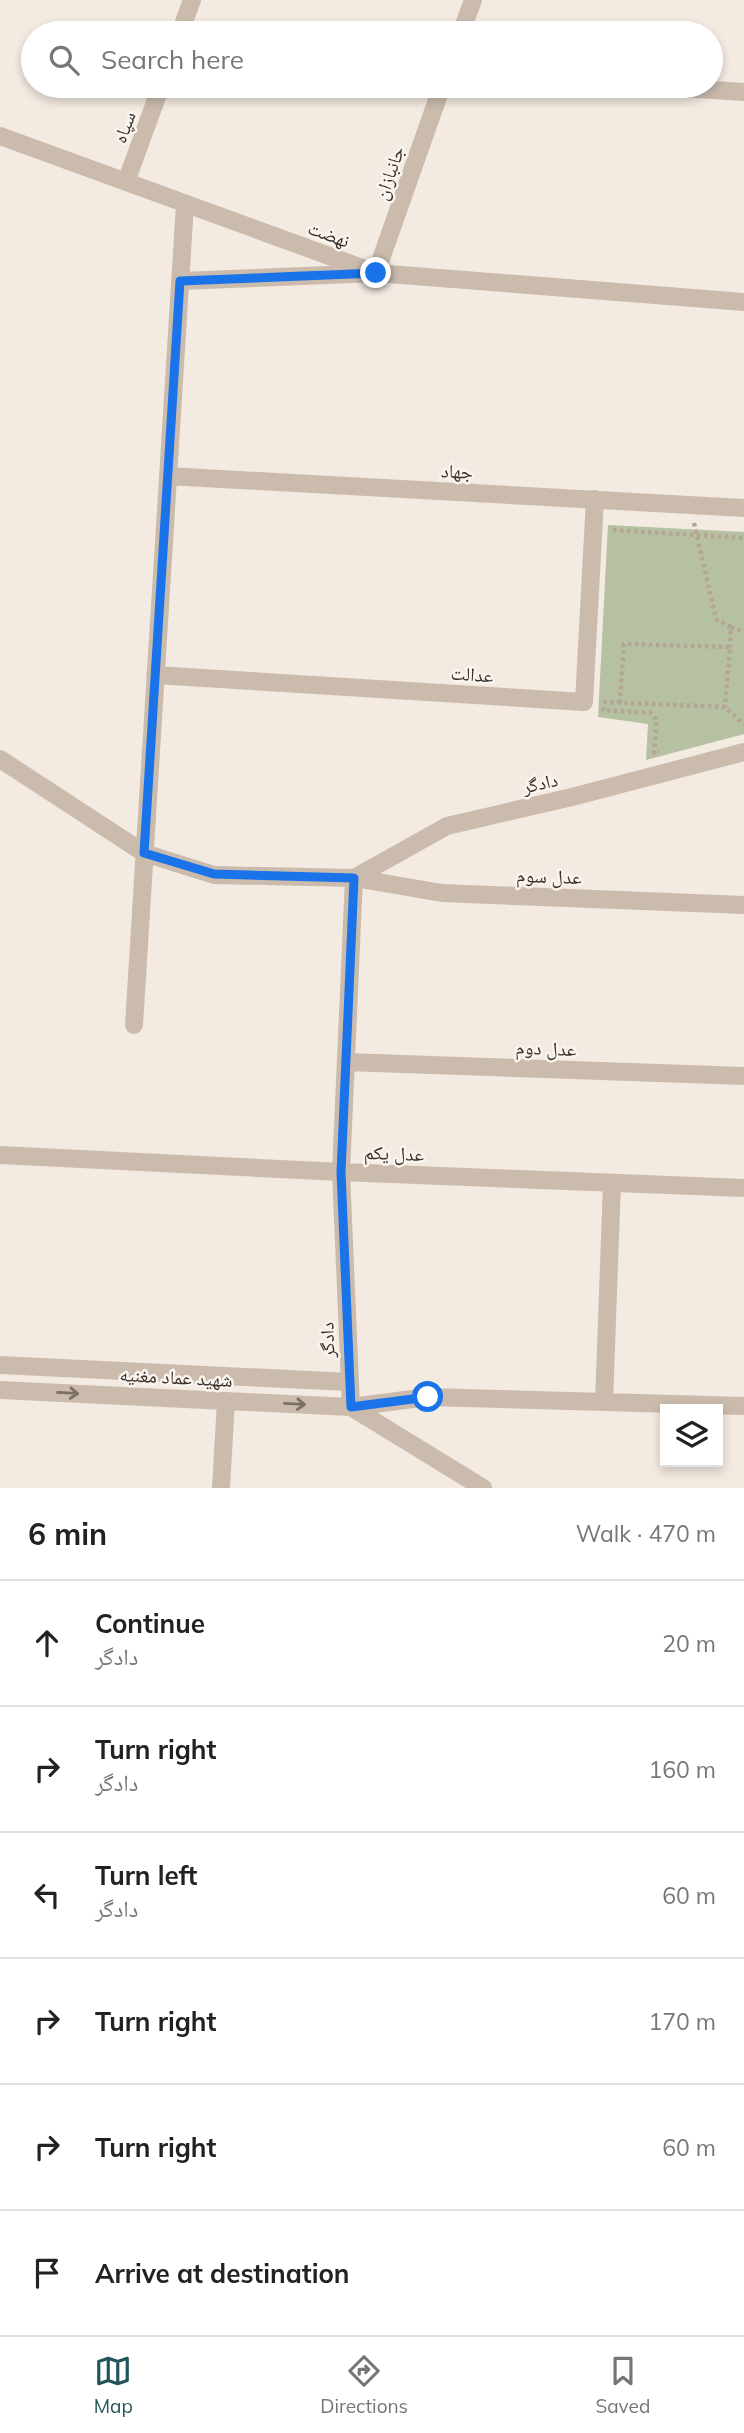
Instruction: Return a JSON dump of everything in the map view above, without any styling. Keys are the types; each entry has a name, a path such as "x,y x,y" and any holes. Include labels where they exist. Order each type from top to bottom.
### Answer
{"street":[{"path":"184,21 192,0"},
{"path":"465,21 473,0"},
{"path":"723,91 744,92"},
{"name":"سپاه","path":"126,182 157,98"},
{"name":"جانبازان","path":"376,273 438,98"},
{"name":"نهضت","path":"0,136 376,273 744,302"},
{"path":"134,1026 185,204"},
{"path":"180,281 376,273"},
{"name":"جهاد","path":"168,475 744,508"},
{"path":"584,702 595,499"},
{"name":"عدالت","path":"155,675 584,702"},
{"name":"دادگر","path":"351,1407 341,1172 354,878 447,826 744,752"},
{"path":"0,760 144,853 214,874 354,878"},
{"name":"عدل سوم","path":"354,878 442,893 744,905"},
{"name":"عدل دوم","path":"346,1062 744,1076"},
{"name":"عدل یکم","path":"0,1155 744,1188"},
{"path":"604,1402 611,1183"},
{"name":"شهید عماد مغنیه","path":"0,1365 349,1382"},
{"name":"شهید عماد مغنیه","path":"0,1390 351,1407"},
{"path":"351,1407 428,1397 744,1406"},
{"path":"221,1488 226,1401"},
{"path":"351,1407 483,1488"}],"path":[{"path":"690,505 716,619 744,632"},
{"path":"611,543 612,530 744,538"},
{"path":"725,707 731,627"},
{"path":"620,703 624,644 730,647"},
{"path":"604,689 603,710 651,713 657,720 654,753 667,749"},
{"path":"584,702 725,707 744,725"}],"green space":[{"path":"608,525 744,532 744,734 646,760 648,724 598,717"}],"route":[{"path":"376,273 180,281 144,853 214,874 354,878 341,1172 351,1407 428,1397"}]}
